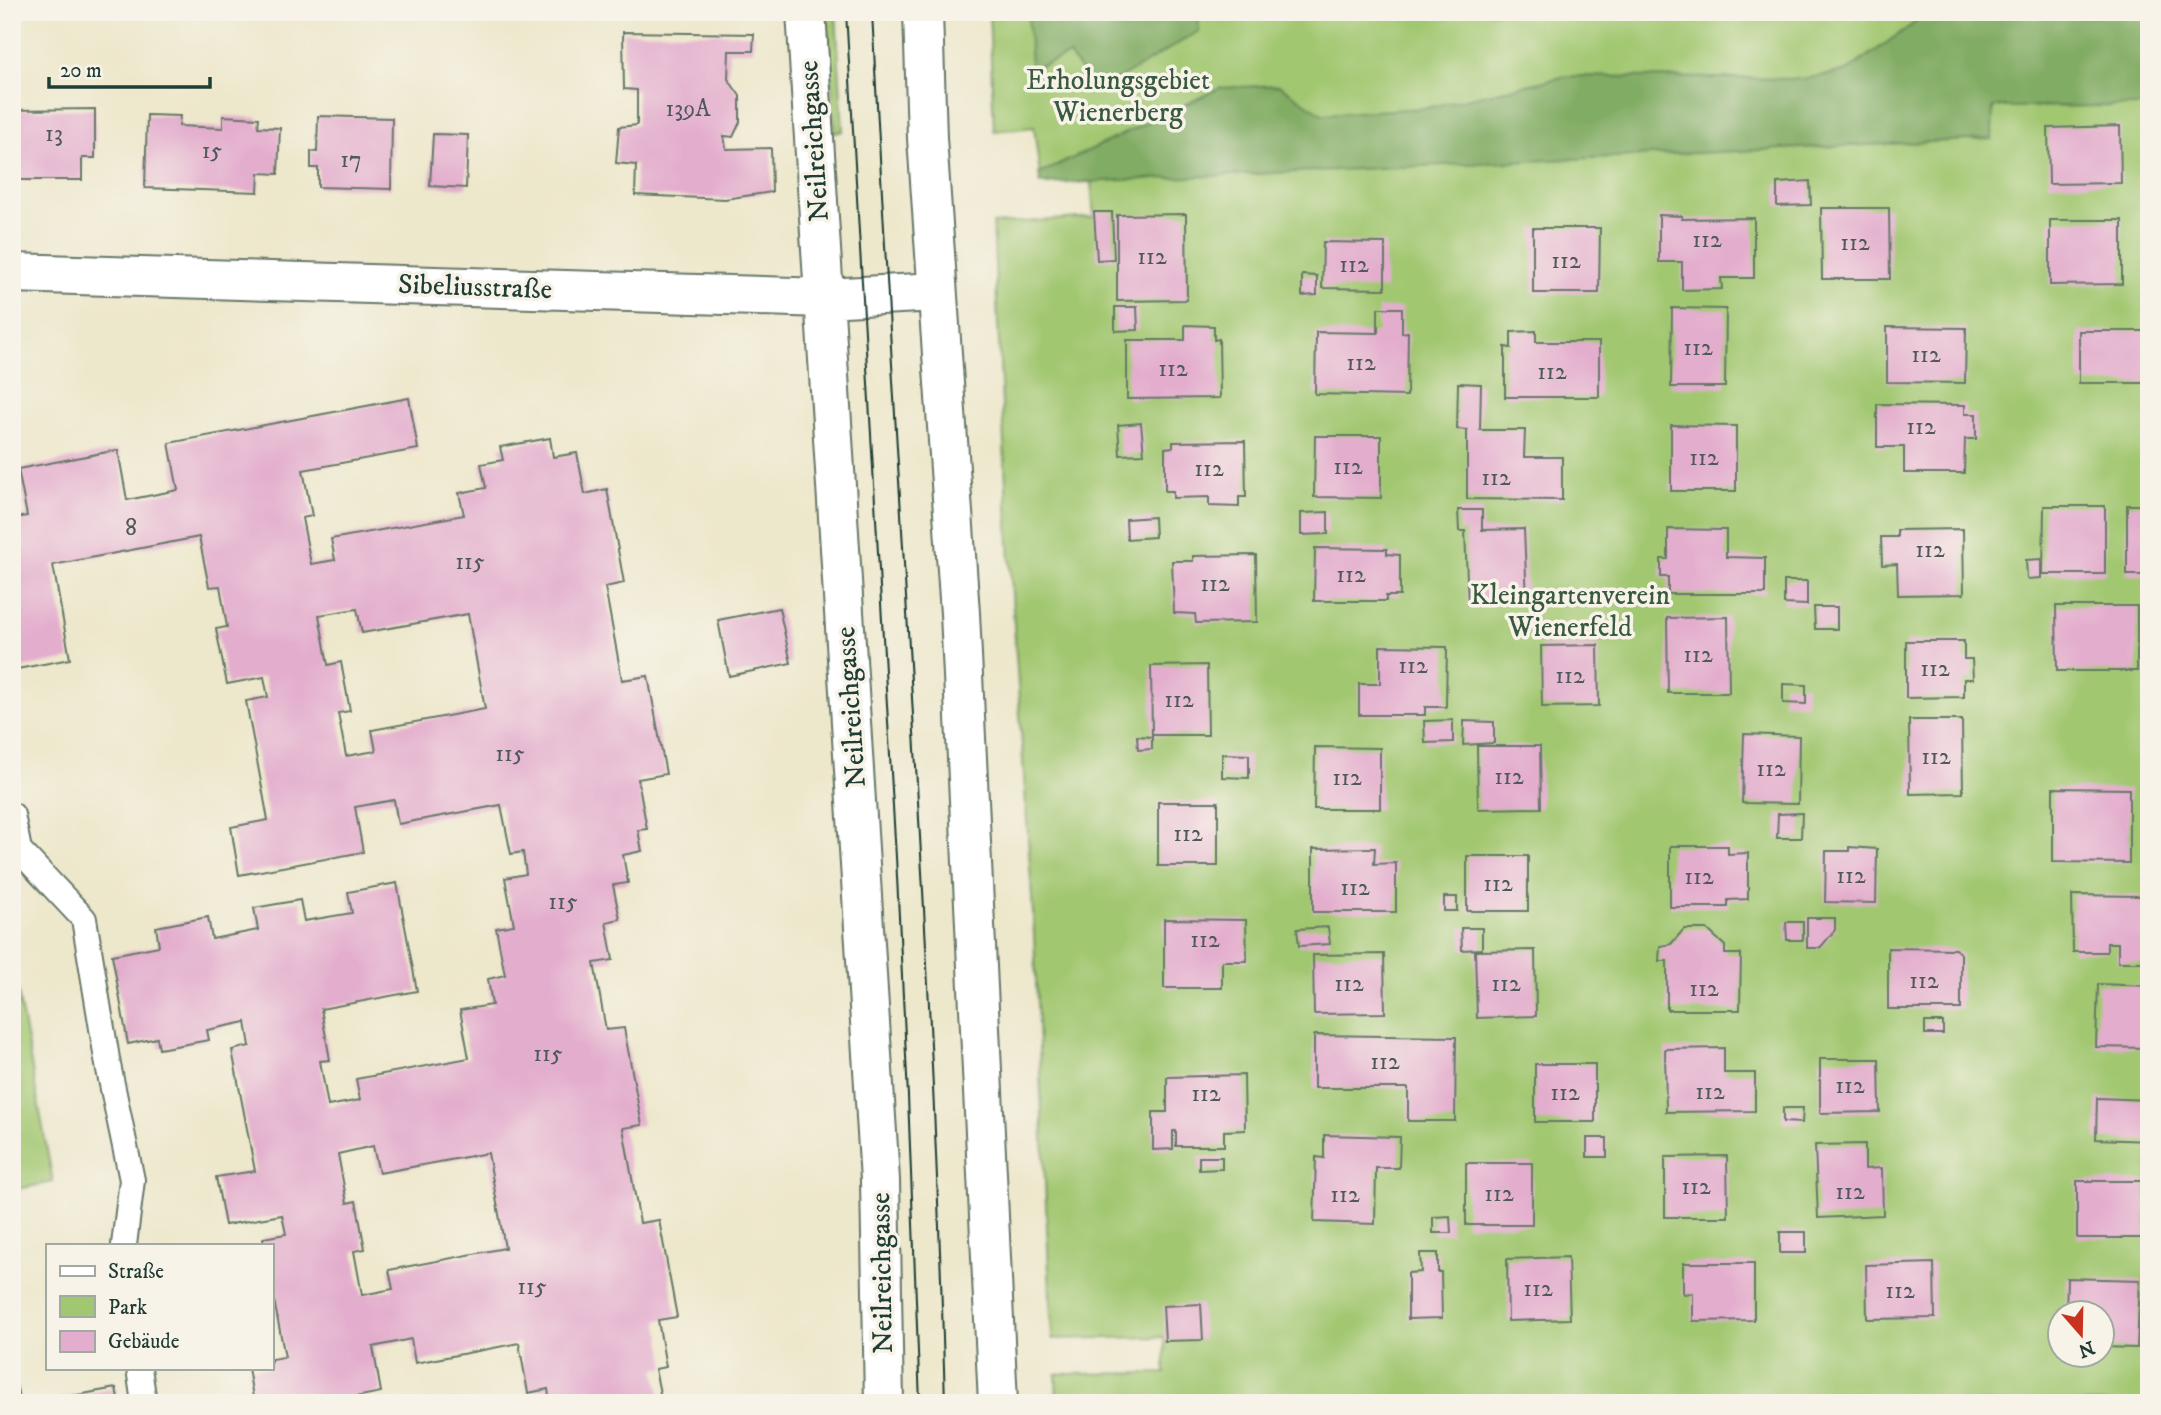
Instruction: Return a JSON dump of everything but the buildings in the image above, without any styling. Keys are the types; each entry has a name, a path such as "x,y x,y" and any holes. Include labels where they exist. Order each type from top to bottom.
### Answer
{"street":[{"name":"Neilreichgasse","path":"806,12 880,1180 884,1403"},
{"path":"923,12 927,138 960,613 998,1403"},
{"name":"Sibeliusstraße","path":"12,273 825,298 937,292"}],"lane":[{"path":"12,815 19,850 84,919 108,1065 132,1180 124,1244"},
{"path":"139,1370 144,1403"}],"green space":[{"path":"827,12 836,12 843,131 835,133"},
{"name":"Kleingartenverein Wienerfeld","path":"989,12 2149,12 2149,1403 1057,1403 1056,1374 1165,1373 1165,1341 1164,1337 1052,1339 1033,913 1010,564 993,224 1094,217 1091,182 1041,184 1034,127 994,131"},
{"path":"1028,12 1198,12 1199,31 1097,92 1069,55 1031,69"},
{"path":"1923,12 2149,12 2149,106 1993,107 1992,139 1041,184 1039,174 1220,88 1279,85 1322,114 1426,108 1567,76 1804,79 1847,71 1913,24"},
{"path":"12,961 53,1182 12,1190"}],"tram line":[{"path":"846,12 896,857 920,1403"},
{"path":"872,12 923,881 945,1403"}],"park label":[{"name":"Erholungsgebiet Wienerberg","path":"1118,96"}]}
